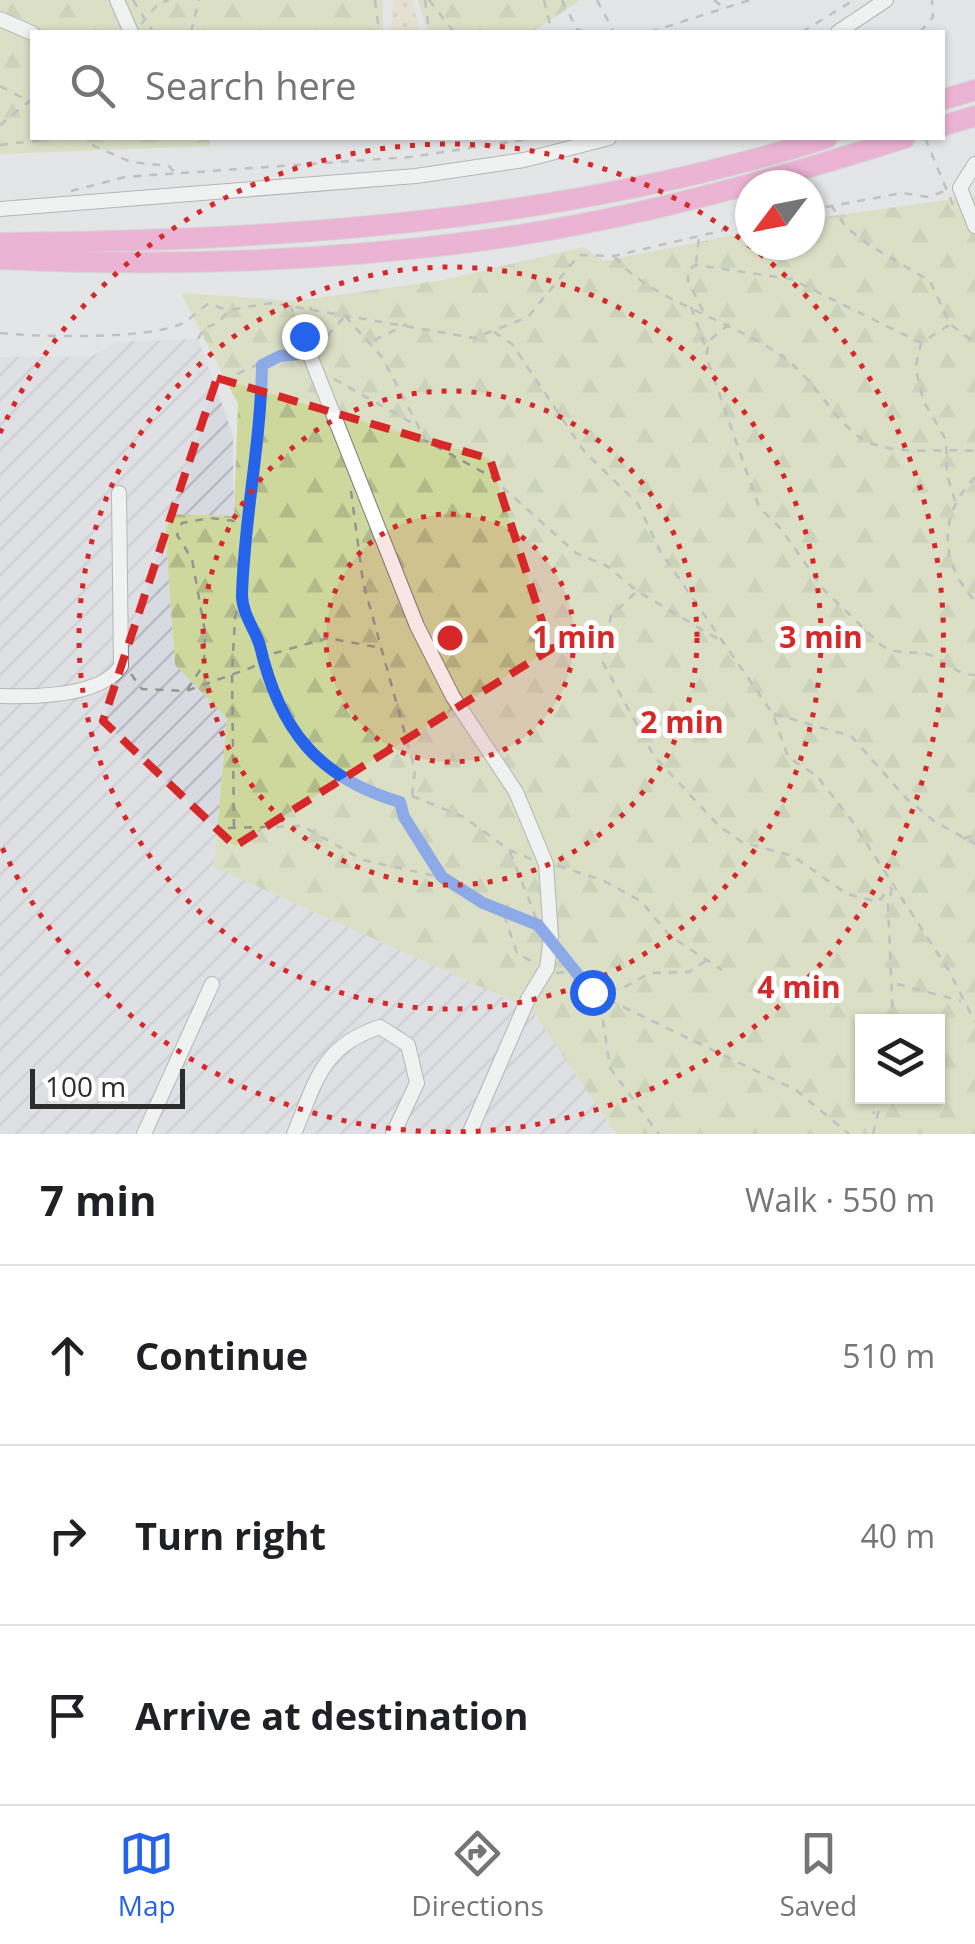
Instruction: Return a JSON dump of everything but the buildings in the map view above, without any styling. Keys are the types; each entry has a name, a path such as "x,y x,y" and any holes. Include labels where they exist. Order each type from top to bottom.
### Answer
{"highway":[{"path":"945,125 975,116"},
{"path":"0,243 308,230 469,214 561,201 711,169 819,140"},
{"path":"0,260 216,263 478,241 721,191 899,140"}],"street":[{"path":"118,0 130,30"},
{"path":"841,30 886,0"},
{"path":"0,19 30,32"},
{"path":"0,209 416,176 524,160 601,140"},
{"path":"975,164 960,188 975,226"},
{"path":"308,353 354,477 433,662 516,792 546,864 551,936 545,973 528,998 469,1134"},
{"path":"0,696 48,698 116,674 120,661 119,493"},
{"path":"144,1134 212,984"},
{"path":"294,1134 324,1061 350,1036 380,1027 408,1045 417,1082 393,1134"}],"path":[{"path":"133,0 152,30"},
{"path":"144,20 158,4 169,0"},
{"path":"192,30 199,0"},
{"path":"374,0 379,30"},
{"path":"427,0 429,30"},
{"path":"427,0 452,30"},
{"path":"544,0 552,30"},
{"path":"562,0 581,30"},
{"path":"597,0 613,30"},
{"path":"714,0 726,9"},
{"path":"657,30 750,0"},
{"path":"805,30 854,0"},
{"path":"922,30 933,17 932,0"},
{"path":"0,86 30,101"},
{"path":"0,125 30,102"},
{"path":"0,145 42,140"},
{"path":"59,194 125,178 410,157 523,140"},
{"path":"925,140 937,174"},
{"path":"92,145 132,162 169,166 175,173"},
{"path":"825,206 902,194 928,197 960,188"},
{"path":"831,204 857,236 930,281 950,324 975,343"},
{"path":"198,339 204,328 246,304 311,307 474,338 528,316 579,255 614,256 735,228"},
{"path":"696,265 699,237"},
{"path":"614,256 634,277 729,324 791,363 864,441 881,447 975,451"},
{"path":"704,312 688,281 688,270 696,265 791,279 922,343"},
{"path":"0,333 99,334 166,328 179,325 208,304 230,310"},
{"path":"289,304 308,353"},
{"path":"690,305 718,400 759,506 781,529 824,590 890,651 922,654 958,672 975,674"},
{"path":"304,336 311,307"},
{"path":"345,316 371,341 426,441 490,476 576,553 607,566 637,591 720,640"},
{"path":"211,392 228,378 280,356 308,353 345,316"},
{"path":"371,341 408,323"},
{"path":"706,349 729,324"},
{"path":"950,324 922,343 918,379 947,448 947,475 956,504"},
{"path":"166,328 169,338"},
{"path":"494,332 512,344 596,466 638,504 660,551 773,714 788,757 817,776 943,961 975,1022"},
{"path":"234,827 235,618 242,598 262,365"},
{"path":"318,373 415,425"},
{"path":"354,477 350,494 356,551 415,770 412,796"},
{"path":"975,477 948,523 949,566 975,602"},
{"path":"186,691 204,664 205,632 192,559 176,534 182,523 192,520 246,522"},
{"path":"637,591 611,616 602,661 654,756 719,826 742,842 793,856 847,894 878,902 892,886"},
{"path":"242,598 273,697 299,738 320,760 364,791 400,802 412,796 464,817 510,850 546,864 572,868 641,900 670,936 722,970"},
{"path":"120,661 142,690 186,691 253,667 261,658 328,638 375,650 382,648"},
{"path":"773,714 850,736 906,798 975,844"},
{"path":"400,802 404,817 442,877"},
{"path":"228,828 302,826 364,860 442,877 503,912 538,925 523,874 510,850"},
{"path":"963,839 975,834"},
{"path":"892,886 888,905 893,1014"},
{"path":"503,912 518,953 545,973 579,971"},
{"path":"551,936 592,992 603,1020 610,1068 659,1134"},
{"path":"592,992 623,988 650,973 689,972 708,960"},
{"path":"894,983 963,1001"},
{"path":"592,992 796,1090 849,1134"},
{"path":"968,1008 975,1008"},
{"path":"871,1104 875,1118"},
{"path":"873,1134 879,1104"}],"highlighted area":[{"path":"217,378 490,459 551,649 235,846 103,721"}],"shaded area":[{"path":"198,339 233,435 234,517 164,515 175,664 227,718 214,867 532,1010 597,1102 614,1134 0,1134 0,357 93,356 116,342"}],"green space":[{"path":"0,0 383,0 383,30 30,30 30,140 210,140 210,146 0,154"},
{"path":"418,0 580,0 536,30 427,30"},
{"path":"975,196 975,1134 616,1134 532,1010 214,867 227,718 175,665 164,514 234,516 238,404 181,293 296,301 444,280 583,247 604,261 735,235 735,260 825,260 825,217"}],"sand":[{"path":"393,0 413,0 419,30 391,30"}],"route":[{"path":"304,336 308,353 280,356 262,365 243,536 246,570 242,598 273,697 299,738 320,760 364,791 400,802 410,829 422,840 442,877 483,903 538,925 551,936 592,992"}]}
